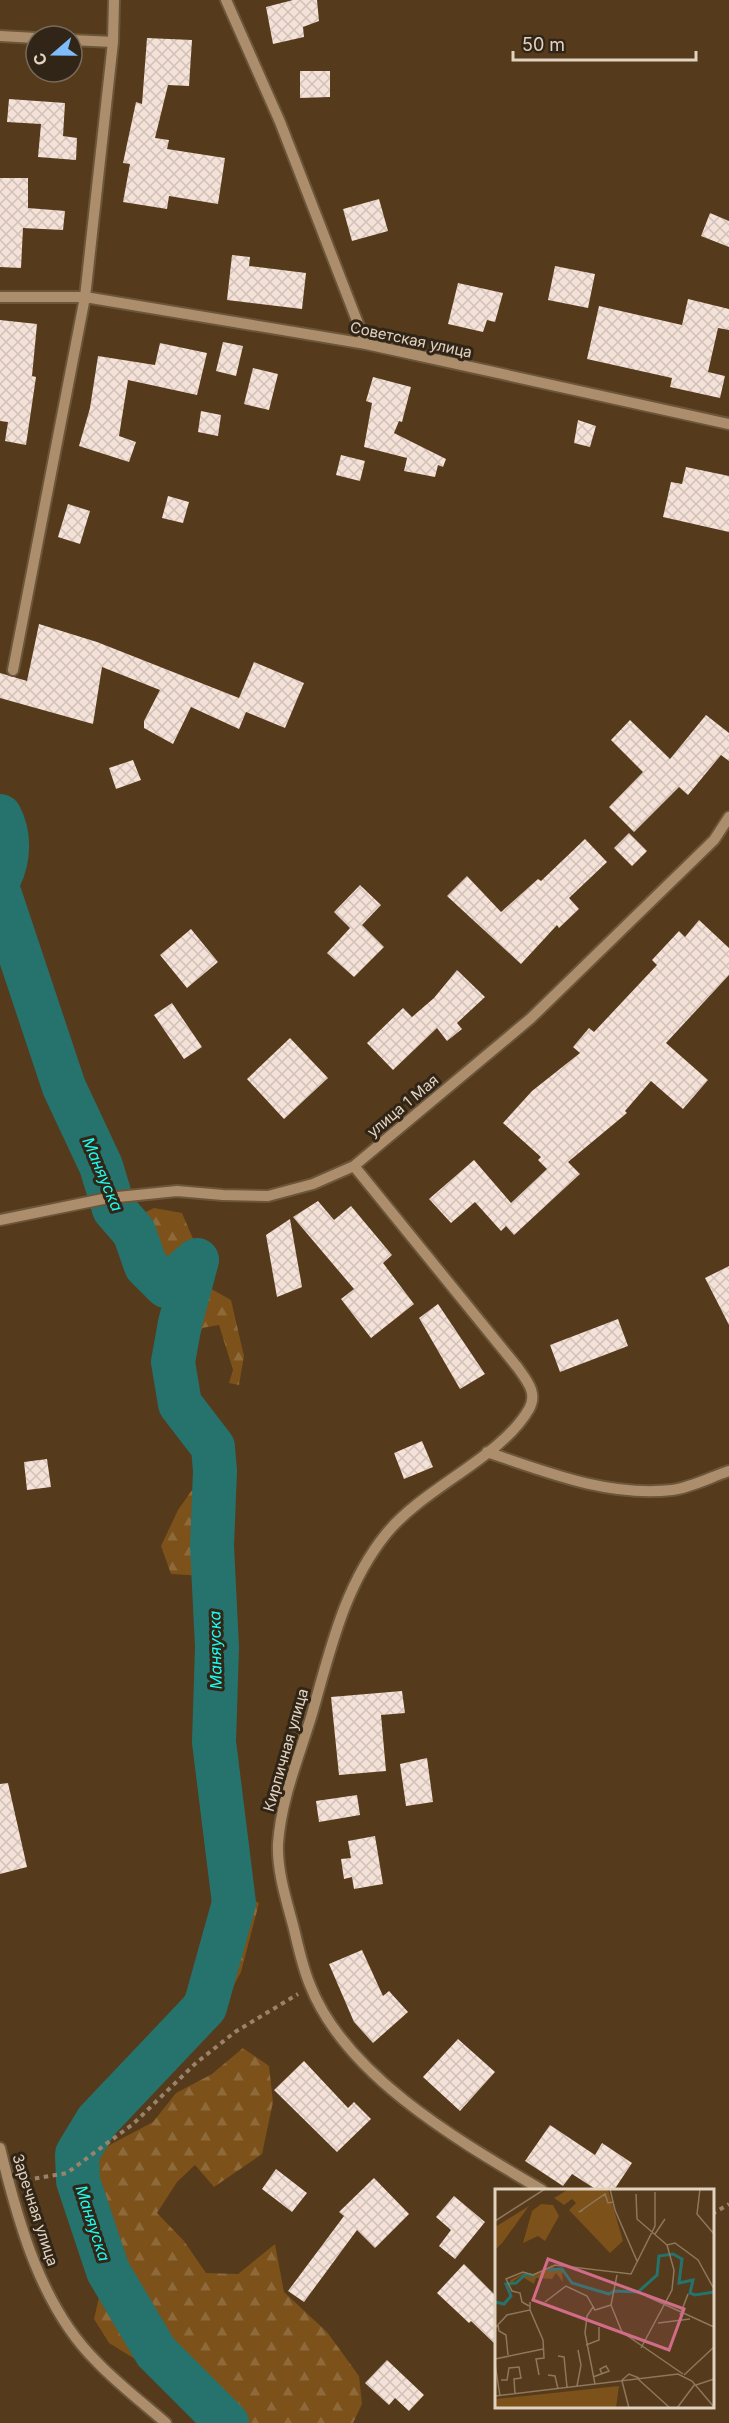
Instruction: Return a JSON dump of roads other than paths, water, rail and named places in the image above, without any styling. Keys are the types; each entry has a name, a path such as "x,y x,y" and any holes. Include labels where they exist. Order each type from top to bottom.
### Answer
{"street":[{"path":"13,670 85,297 113,42 114,0"},
{"path":"226,0 280,122 366,344"},
{"path":"0,36 24,37"},
{"path":"84,41 113,42"},
{"name":"Советская улица","path":"0,297 85,297 366,344 729,424"},
{"name":"улица 1 Мая","path":"0,1220 108,1198 177,1191 223,1196 268,1196 313,1184 354,1166 530,1019 714,840 729,817"},
{"name":"Кирпичная улица","path":"354,1166 530,1386 533,1396 531,1407 506,1439 435,1488 387,1532 362,1567 345,1603 287,1793 278,1846 282,1885 310,1986 338,2034 379,2077 420,2114 540,2189"},
{"path":"487,1452 571,1480 631,1491 674,1490 729,1471"},
{"name":"Заречная улица","path":"0,2148 9,2183 42,2281 64,2322 96,2361 166,2423"}],"waterway":[{"name":"Маняуска","path":"0,816 7,839 5,862 0,877"},
{"name":"Маняуска","path":"0,895 64,1087 101,1166 114,1209 134,1232 146,1266 166,1286 197,1260 180,1323 173,1362 180,1404 213,1447 215,1471 212,1546 217,1647 214,1742 234,1903 205,2007 97,2121 77,2154 78,2181 108,2271 156,2352 227,2423"}]}
